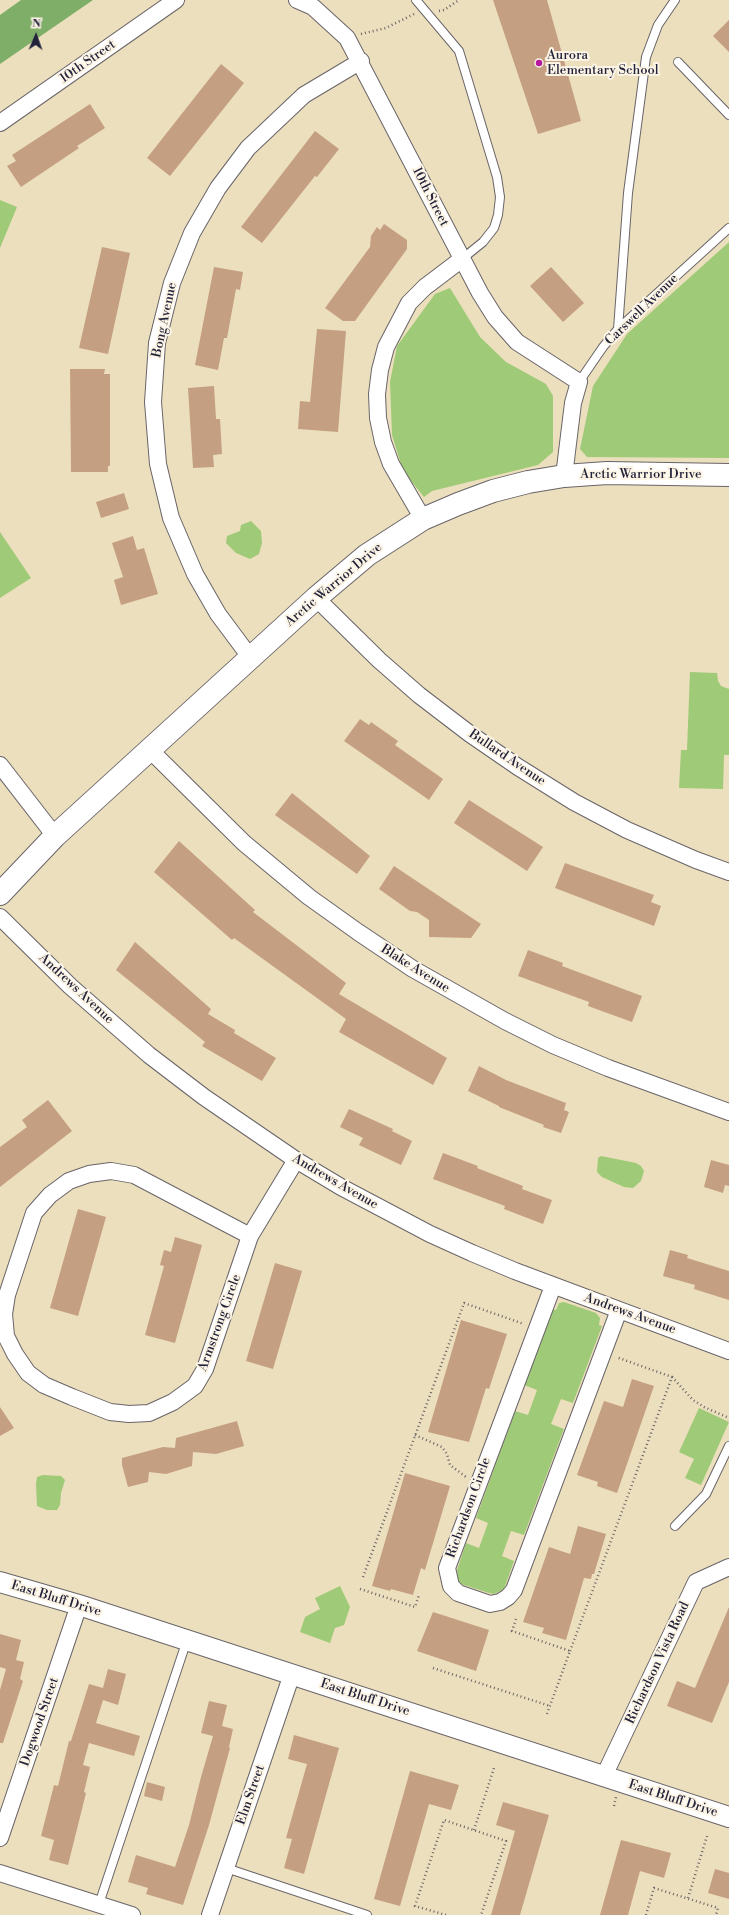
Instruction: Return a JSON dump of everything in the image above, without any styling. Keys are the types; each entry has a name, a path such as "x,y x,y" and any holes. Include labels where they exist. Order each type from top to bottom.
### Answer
{"main road":[{"name":"Arctic Warrior Drive","path":"0,894 55,836 316,598 367,555 423,519 493,491 528,482 564,476 606,473 729,475"},
{"name":"Arctic Warrior Drive","path":"0,876 55,836"}],"street":[{"name":"10th Street","path":"0,123 176,0"},
{"name":"10th Street","path":"297,0 313,7 347,38 361,61 480,293 495,317 517,342 579,382"},
{"name":"Bong Avenue","path":"250,657 218,614 195,574 171,518 158,464 153,402 157,343 172,283 192,233 218,188 248,148 304,95 361,61"},
{"path":"423,519 391,464 383,442 378,418 380,370 386,347 410,303 425,287 462,259"},
{"name":"Carswell Avenue","path":"564,476 573,403 579,382"},
{"name":"Bullard Avenue","path":"316,598 419,695 470,734 518,767 574,802 627,830 696,860 729,872"},
{"name":"Blake Avenue","path":"149,750 244,843 309,897 413,969 505,1021 553,1044 608,1068 729,1112"},
{"path":"0,765 55,836"},
{"name":"Andrews Avenue","path":"0,917 70,986 149,1055 204,1097 296,1160 341,1187 430,1234 501,1265 553,1286 729,1351"},
{"name":"Armstrong Circle","path":"250,1236 134,1175 111,1171 89,1174 69,1181 50,1195 34,1213 7,1295 4,1314 6,1336 15,1354 28,1373 44,1385 110,1412 129,1414 149,1413 173,1402 195,1386 205,1369 250,1236 296,1160"},
{"name":"Richardson Circle","path":"553,1286 447,1568 451,1586 458,1593 490,1604 500,1602 508,1597 514,1590 619,1310"},
{"name":"Richardson Vista Road","path":"604,1776 696,1582 729,1567"},
{"name":"East Bluff Drive","path":"0,1582 79,1605 729,1817"},
{"name":"Dogwood Street","path":"0,1838 79,1605"},
{"name":"Elm Street","path":"210,1915 292,1674"},
{"path":"0,1873 132,1915"}],"lane":[{"path":"416,0 459,51 497,177 500,197 498,215 494,228 483,242 462,259"},
{"path":"618,329 628,193 646,57 658,25 675,0"},
{"path":"678,62 729,115"},
{"name":"Carswell Avenue","path":"579,382 603,347 618,329 729,228"},
{"path":"676,1526 706,1494 729,1446"},
{"path":"99,1904 187,1640"},
{"path":"226,1868 367,1915"}],"path":[{"path":"347,38 386,28 414,13 444,10 459,0"},
{"path":"363,1577 464,1303 526,1325 528,1318"},
{"path":"612,1355 672,1377 693,1400 704,1407 729,1418"},
{"path":"547,1714 672,1377"},
{"path":"415,1435 442,1448 447,1454 450,1465 459,1473 478,1484"},
{"path":"360,1589 415,1607 419,1595"},
{"path":"516,1620 512,1631 570,1651"},
{"path":"433,1668 550,1706"},
{"path":"474,1830 494,1768"},
{"path":"446,1915 415,1906 444,1820 506,1841 482,1915"},
{"path":"688,1898 707,1836"},
{"path":"646,1915 654,1888 718,1908 716,1915"}],"green space":[{"path":"21,0 93,0 0,64 0,15"},
{"path":"0,200 17,207 0,248"},
{"path":"729,242 729,458 587,457 580,449 593,386 627,334"},
{"path":"450,288 480,337 506,362 546,384 553,396 553,452 538,465 432,491 424,497 403,471 392,435 390,382 397,346 435,294"},
{"path":"251,521 261,531 262,543 259,554 250,559 236,553 226,543 227,536 240,531 241,525"},
{"path":"0,532 31,578 0,598"},
{"path":"690,672 717,673 718,681 721,686 729,689 729,755 724,755 723,789 679,788 681,750 687,750"},
{"path":"601,1156 636,1163 641,1166 644,1171 641,1181 633,1188 624,1187 602,1177 597,1172 598,1158"},
{"path":"564,1302 596,1313 600,1318 599,1325 602,1326 573,1403 561,1399 551,1424 564,1429 524,1535 511,1531 502,1556 514,1561 504,1589 494,1594 489,1593 461,1584 458,1580 457,1570 466,1543 479,1548 488,1523 476,1518 515,1411 528,1415 537,1390 524,1385 553,1309 556,1310 559,1303"},
{"path":"699,1408 729,1422 701,1485 685,1478 694,1459 679,1452"},
{"path":"43,1475 61,1476 65,1480 61,1493 60,1505 57,1510 47,1510 37,1506 37,1477"},
{"path":"340,1586 350,1607 344,1625 335,1628 330,1643 300,1632 305,1617 320,1609 315,1598"}],"building":[{"name":"Aurora Elementary School","path":"493,0 547,0 581,121 538,134"},
{"path":"729,20 729,52 713,36"},
{"path":"221,64 244,83 170,176 147,158"},
{"path":"90,104 105,128 77,146 79,148 21,187 7,166 16,161 12,155"},
{"path":"315,131 339,149 317,177 315,176 262,243 241,227"},
{"path":"384,224 407,240 407,249 355,321 343,321 325,308 370,247 371,236 377,227 380,230"},
{"path":"102,247 130,253 108,354 79,348"},
{"path":"214,267 243,272 240,290 236,289 227,338 224,338 218,370 195,365"},
{"path":"551,267 584,303 563,322 530,286"},
{"path":"317,329 346,331 338,432 298,429 300,401 310,402"},
{"path":"70,369 105,369 104,374 110,374 110,466 108,466 108,472 71,472"},
{"path":"214,386 216,419 220,419 222,454 213,455 214,467 193,468 188,388"},
{"path":"124,493 129,509 101,518 96,502"},
{"path":"133,536 137,550 144,548 158,594 121,605 114,580 123,577 112,543"},
{"path":"360,719 369,725 371,722 398,741 395,745 443,779 429,800 344,741"},
{"path":"292,793 370,856 357,874 275,815"},
{"path":"469,800 543,847 527,871 454,823"},
{"path":"179,841 255,910 253,912 346,983 339,994 447,1058 433,1085 339,1032 346,1019 234,938 232,940 154,872"},
{"path":"565,863 654,895 651,902 661,906 654,926 555,888"},
{"path":"394,866 481,924 471,938 429,937 429,920 417,912 410,911 379,889"},
{"path":"135,942 211,1009 208,1014 235,1030 234,1033 276,1058 262,1081 202,1046 205,1042 116,970"},
{"path":"528,950 563,963 562,966 642,996 632,1022 588,1006 589,1002 518,976"},
{"path":"479,1066 506,1080 566,1103 564,1110 569,1112 561,1133 543,1127 544,1125 499,1107 468,1091"},
{"path":"48,1100 72,1131 0,1187 0,1147 27,1127 22,1120"},
{"path":"349,1109 393,1129 392,1131 412,1141 401,1165 359,1145 363,1138 340,1127"},
{"path":"443,1153 478,1166 477,1168 523,1186 522,1189 552,1200 543,1224 504,1209 505,1206 433,1179"},
{"path":"711,1160 729,1165 729,1186 725,1185 723,1193 704,1187"},
{"path":"78,1209 106,1217 78,1316 50,1308"},
{"path":"175,1237 202,1245 175,1343 145,1335 164,1266 160,1265 164,1250 171,1252"},
{"path":"670,1250 688,1255 687,1258 729,1271 729,1300 694,1289 695,1285 663,1276"},
{"path":"275,1263 302,1271 273,1369 246,1361"},
{"path":"461,1320 507,1334 489,1389 486,1388 469,1442 428,1432"},
{"path":"632,1379 654,1386 617,1493 597,1486 598,1482 577,1475 604,1401 623,1407"},
{"path":"0,1407 14,1428 0,1436"},
{"path":"237,1421 244,1446 216,1454 193,1452 192,1466 166,1474 149,1472 148,1482 128,1487 122,1465 122,1458 163,1447 175,1448 176,1438"},
{"path":"405,1473 450,1486 425,1570 421,1568 413,1595 372,1586"},
{"path":"578,1526 606,1534 594,1574 592,1574 591,1579 584,1578 566,1640 542,1633 544,1628 523,1622 549,1547 570,1554"},
{"path":"729,1607 729,1682 712,1723 667,1706 677,1681 695,1688"},
{"path":"433,1612 489,1630 476,1671 417,1651"},
{"path":"0,1634 21,1640 16,1660 24,1662 20,1679 23,1681 3,1743 0,1743 0,1690 6,1669 0,1667"},
{"path":"108,1669 126,1674 118,1705 103,1700 96,1723 140,1736 134,1756 89,1743 83,1765 90,1767 84,1792 86,1793 68,1865 49,1860 54,1840 41,1836 54,1785 58,1786 69,1741 71,1741 89,1684 103,1688"},
{"path":"209,1701 227,1705 222,1726 233,1729 230,1748 209,1825 183,1905 146,1894 148,1888 128,1882 136,1855 175,1867 189,1825 213,1736 201,1733"},
{"path":"294,1735 339,1748 304,1874 284,1868 292,1839 286,1838 307,1764 288,1759"},
{"path":"410,1771 459,1785 451,1810 429,1804 400,1906 374,1899"},
{"path":"147,1782 165,1787 162,1801 144,1796"},
{"path":"503,1802 549,1815 520,1915 491,1915 515,1831 496,1825"},
{"path":"621,1840 671,1853 664,1878 640,1871 628,1915 600,1915"},
{"path":"715,1869 729,1873 729,1899 708,1893"}],"place":[{"name":"Aurora Elementary School","path":"539,63"}]}
